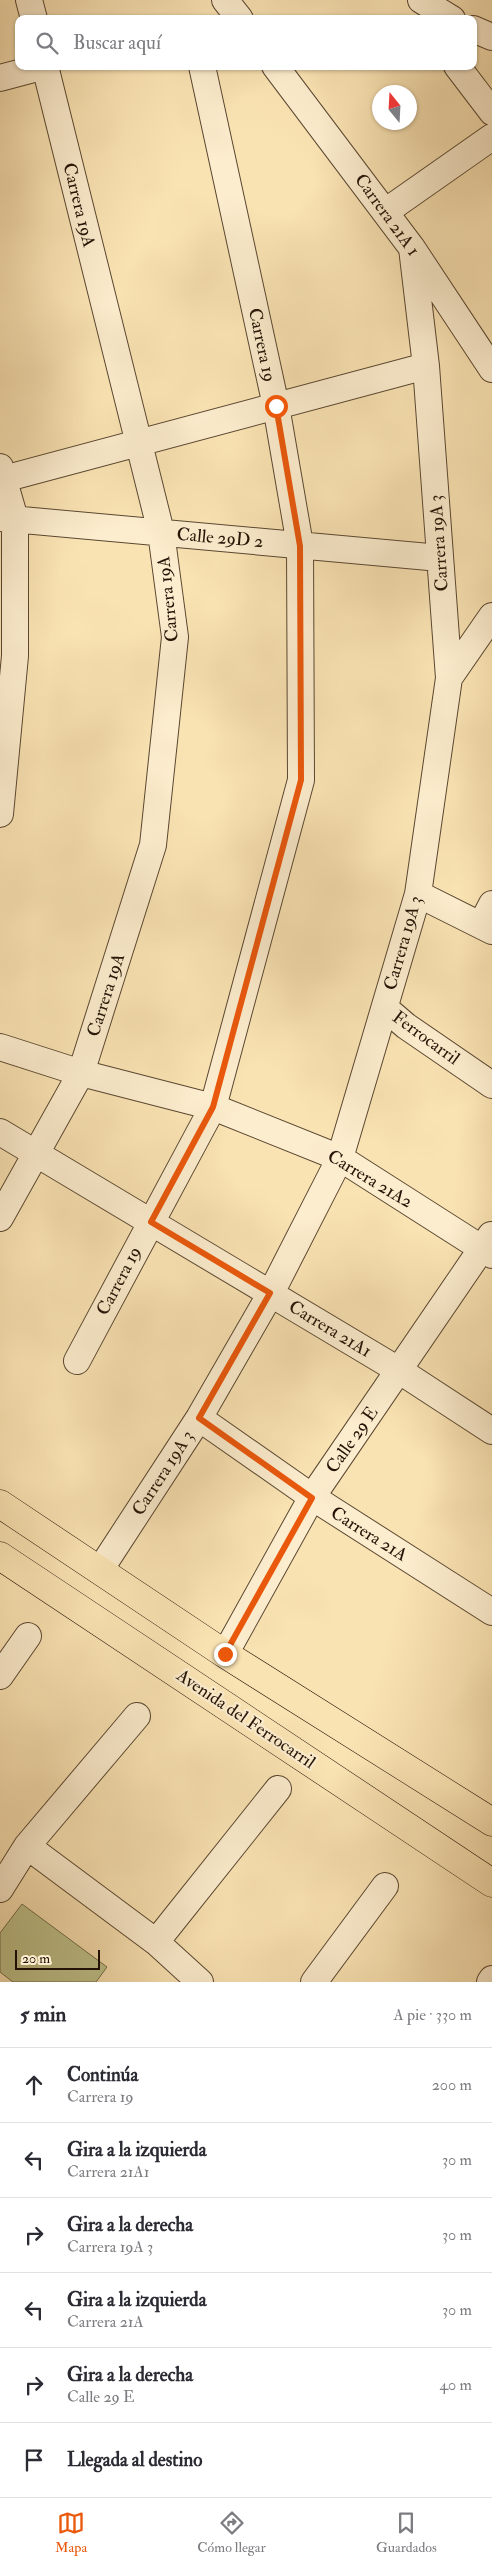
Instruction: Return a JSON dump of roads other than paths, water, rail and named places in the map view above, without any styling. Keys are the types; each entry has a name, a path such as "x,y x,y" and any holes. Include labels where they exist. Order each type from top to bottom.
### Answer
{"main road":[{"path":"0,1504 225,1654 492,1822"},
{"name":"Avenida del Ferrocarril","path":"0,1556 492,1883"}],"street":[{"path":"30,0 33,15"},
{"path":"406,0 417,15"},
{"path":"421,0 445,15"},
{"path":"477,31 492,37"},
{"path":"0,78 30,70"},
{"name":"Carrera 19A","path":"37,1153 81,1073 153,845 175,637 161,532 137,443 46,70"},
{"name":"Carrera 19","path":"77,1361 213,1107 301,780 300,546 276,406 203,70"},
{"name":"Carrera 21A 1","path":"278,70 412,248 492,369"},
{"path":"460,70 492,112"},
{"path":"385,212 492,136"},
{"name":"Carrera 19A 3","path":"100,1570 199,1418 270,1293 340,1158 418,894 449,678 426,366 412,248"},
{"path":"0,814 15,656 8,518 1,475 137,443 426,366"},
{"name":"Calle 29D 2","path":"8,518 440,558"},
{"path":"449,678 492,616"},
{"path":"418,894 488,920"},
{"name":"Ferrocarril","path":"385,1008 406,1026 492,1085"},
{"name":"Carrera 21A2","path":"0,1047 81,1073 213,1107 340,1158 489,1246"},
{"path":"0,1132 37,1153 0,1218"},
{"name":"Carrera 21A1","path":"37,1153 400,1371 492,1431"},
{"name":"Calle 29 E","path":"225,1654 312,1498 489,1246"},
{"name":"Carrera 21A","path":"199,1418 312,1498 492,1612"},
{"path":"0,1676 28,1636"},
{"path":"0,1889 27,1846 137,1716"},
{"path":"156,1942 278,1789"},
{"path":"27,1846 156,1942 200,1982"},
{"path":"314,1982 385,1886"}]}
